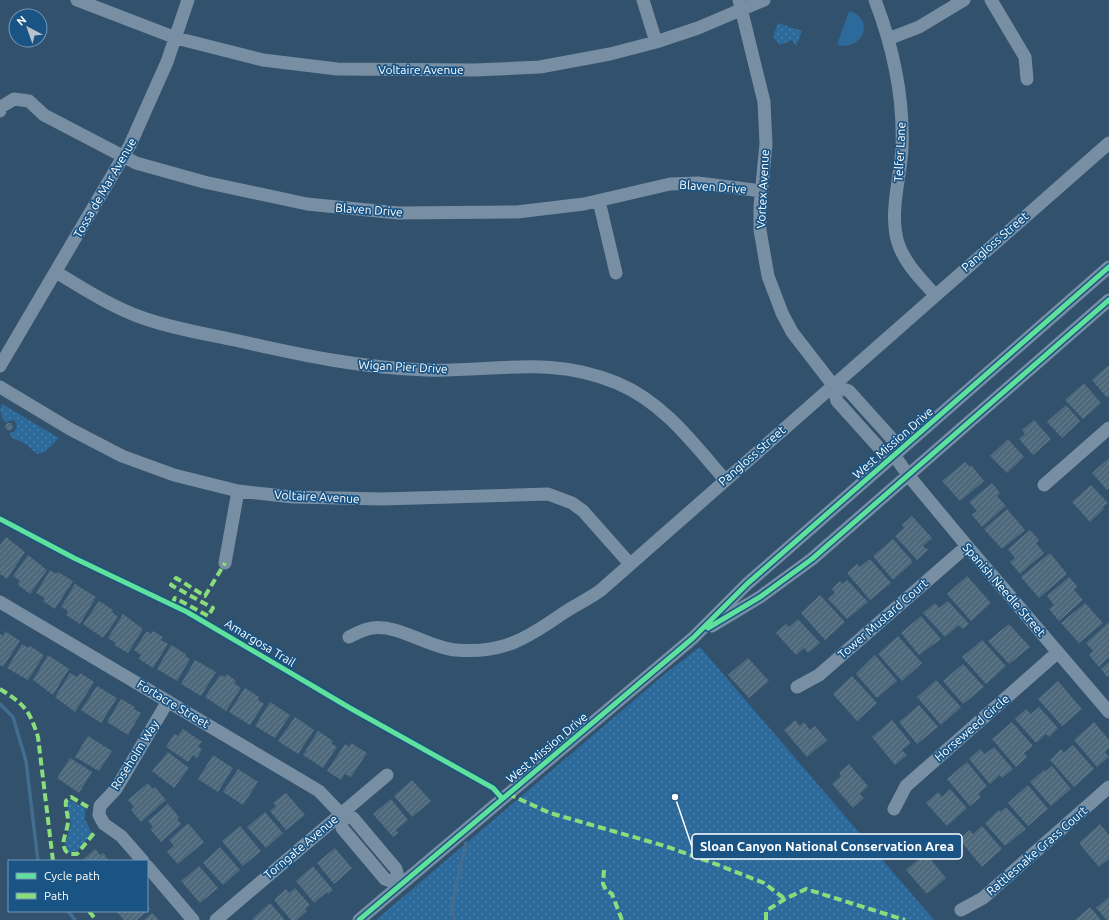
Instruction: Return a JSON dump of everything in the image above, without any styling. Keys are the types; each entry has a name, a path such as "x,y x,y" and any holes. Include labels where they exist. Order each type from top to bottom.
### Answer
{"street":[{"name":"Voltaire Avenue","path":"77,0 176,38 240,55 287,64 337,69 384,70 475,70 540,67 610,54 656,42 740,5 764,0"},
{"name":"Tossa de Mar Avenue","path":"0,366 123,157 152,98 176,38 188,0"},
{"path":"643,0 656,42"},
{"name":"Telfer Lane","path":"874,0 888,39 901,104 902,147 894,219 896,232 902,254 935,295"},
{"path":"888,39 920,27 964,0"},
{"path":"991,0 1025,57 1027,79"},
{"name":"Vortex Avenue","path":"740,5 764,102 766,144 760,211 761,236 765,262 774,294 792,332 833,385 837,401 882,451 901,465"},
{"name":"Blaven Drive","path":"0,111 1,107 14,99 29,101 44,115 123,157 150,168 204,182 307,204 372,212 524,211 560,208 599,201 656,186 683,183 716,184 762,191"},
{"name":"Pangloss Street","path":"349,637 373,628 395,631 437,646 456,650 496,648 525,638 548,626 601,590 1109,143"},
{"path":"599,201 616,273"},
{"name":"West Mission Drive","path":"693,638 760,597 812,560 901,465 1109,266"},
{"name":"Wigan Pier Drive","path":"56,272 106,302 143,318 315,358 371,367 468,370 546,366 563,367 591,374 619,384 658,408 681,430 725,480"},
{"name":"West Mission Drive","path":"359,920 693,638 747,584 901,465 1109,300"},
{"name":"Voltaire Avenue","path":"0,387 70,429 122,456 174,475 238,491 300,497 382,500 548,494 572,503 583,511 630,564"},
{"path":"1044,485 1109,428"},
{"name":"Spanish Needle Street","path":"901,465 967,546 1109,712"},
{"path":"225,563 238,491"},
{"name":"Tower Mustard Court","path":"797,687 819,676 967,546"},
{"name":"Fortacre Street","path":"0,602 319,792 341,814 353,818 396,869 400,885"},
{"name":"Horseweed Circle","path":"894,809 906,786 1058,652"},
{"name":"Roseholm Way","path":"142,860 121,836 104,824 99,815 100,806 116,789 168,702"},
{"name":"Torngate Avenue","path":"216,920 387,776"},
{"name":"Rattlesnake Grass Court","path":"961,910 983,898 1109,787"},
{"path":"148,867 193,920"}],"shaded area":[{"path":"849,11 857,15 862,21 864,27 863,33 854,43 846,46 837,45"},
{"path":"778,23 802,31 796,46 792,40 780,45 773,37"},
{"path":"2,404 59,438 45,452 37,454 26,444 11,437 10,433 15,431 17,425 14,420 6,422 3,420 0,410"},
{"path":"700,647 934,920 376,920 666,673"},
{"path":"69,800 85,808 85,820 92,833 78,850 70,853 65,845 71,824 67,804"}],"building":[{"path":"1109,365 1109,396 1107,398 1092,380"},
{"path":"1084,383 1101,403 1083,419 1065,400"},
{"path":"1066,405 1080,421 1062,438 1047,422"},
{"path":"1034,420 1051,439 1033,455 1019,439 1025,434 1022,430"},
{"path":"7,423 11,423 13,427 11,430 7,430 5,427"},
{"path":"1008,439 1024,457 1007,473 990,456"},
{"path":"1109,458 1109,488 1107,490 1092,473"},
{"path":"965,462 970,467 971,465 984,481 960,501 942,481"},
{"path":"992,483 1000,493 997,496 1006,506 982,527 972,515 977,511 969,502"},
{"path":"1091,485 1108,503 1103,507 1104,509 1090,522 1072,502"},
{"path":"1007,509 1025,530 1002,549 984,529"},
{"path":"912,516 932,538 923,546 928,550 917,560 895,536 904,528 902,525"},
{"path":"1030,530 1039,540 1036,543 1044,553 1020,574 1010,562 1015,558 1008,549"},
{"path":"6,537 25,552 7,579 0,574 0,545"},
{"path":"893,539 913,562 893,580 873,556"},
{"path":"1050,553 1067,574 1039,598 1021,577"},
{"path":"28,555 47,570 30,594 17,584 20,581 13,576"},
{"path":"870,559 891,583 870,600 847,573 857,564 860,567"},
{"path":"50,570 56,574 58,572 73,581 55,609 43,601 45,598 36,593"},
{"path":"967,576 991,603 971,621 947,594"},
{"path":"1069,577 1077,586 1074,590 1083,600 1059,621 1049,609 1054,605 1047,596"},
{"path":"847,580 868,602 847,619 828,599 835,593 832,589 840,581 843,584"},
{"path":"75,584 96,597 80,624 66,615 68,611 61,607"},
{"path":"820,595 845,622 825,640 801,613"},
{"path":"99,601 113,610 112,612 118,617 103,638 83,624"},
{"path":"948,601 969,624 963,629 959,625 945,637 923,613 935,603 939,608"},
{"path":"1085,603 1103,623 1079,643 1061,623"},
{"path":"123,614 143,629 128,653 114,645 116,643 108,638"},
{"path":"921,616 941,639 919,655 901,633"},
{"path":"798,619 820,643 808,653 804,648 796,655 776,633 786,624 789,627"},
{"path":"1109,622 1109,657 1099,667 1089,655 1093,651 1086,643"},
{"path":"1009,624 1030,647 1009,664 988,641"},
{"path":"5,631 20,641 3,667 0,665 0,634 3,636"},
{"path":"147,631 151,634 153,631 163,637 161,640 168,644 153,668 139,659 141,655 134,650"},
{"path":"898,636 922,663 902,681 878,654"},
{"path":"982,640 1006,666 986,684 962,657"},
{"path":"22,644 28,648 30,646 44,655 28,680 7,668"},
{"path":"171,645 186,654 185,656 190,659 177,681 157,669"},
{"path":"48,655 69,669 53,695 33,680"},
{"path":"875,655 897,681 877,698 856,674"},
{"path":"748,658 769,681 749,698 728,675"},
{"path":"195,660 216,672 201,696 181,684"},
{"path":"1109,662 1109,675 1107,677 1101,669"},
{"path":"963,664 984,687 963,704 943,681"},
{"path":"70,673 77,677 80,673 94,682 75,712 55,697"},
{"path":"227,674 236,681 234,683 241,688 226,711 205,697 220,675 224,677"},
{"path":"852,676 877,703 857,721 833,694"},
{"path":"936,680 961,707 941,725 917,697"},
{"path":"1058,681 1082,709 1062,726 1038,699"},
{"path":"97,686 117,698 101,723 81,710"},
{"path":"245,688 259,697 258,700 264,704 250,725 229,712"},
{"path":"121,699 135,707 134,709 141,713 128,735 107,722"},
{"path":"270,702 290,715 275,738 255,726"},
{"path":"919,705 938,727 917,744 899,722"},
{"path":"1039,707 1058,728 1049,737 1046,734 1036,743 1015,719 1026,709 1031,714"},
{"path":"295,717 314,730 298,754 278,741"},
{"path":"795,720 800,726 804,722 810,730 815,726 827,740 807,757 784,730"},
{"path":"892,720 911,743 902,750 907,755 895,765 872,737"},
{"path":"1012,722 1033,746 1024,753 1027,757 1016,767 992,739"},
{"path":"1094,722 1109,740 1109,748 1105,752 1109,757 1097,767 1074,740"},
{"path":"183,729 202,742 198,746 202,749 197,758 193,755 188,762 166,747 174,734 178,736"},
{"path":"318,731 333,741 331,743 337,747 323,768 303,755"},
{"path":"88,736 112,751 99,771 75,757"},
{"path":"351,743 367,753 351,777 345,774 341,780 327,771 345,744 349,747"},
{"path":"1073,745 1094,769 1074,787 1050,760 1061,749 1064,753"},
{"path":"994,747 1013,769 1002,778 1000,775 990,784 969,759 980,749 985,754"},
{"path":"168,752 189,768 174,788 152,771"},
{"path":"213,755 233,768 218,792 198,779"},
{"path":"70,758 92,772 79,793 57,778"},
{"path":"967,762 987,786 978,794 981,797 970,806 947,779"},
{"path":"849,764 868,786 860,794 864,798 853,808 832,784 841,776 839,773"},
{"path":"1052,766 1071,789 1051,806 1030,782 1044,770 1046,771"},
{"path":"238,769 258,782 243,805 223,792"},
{"path":"412,780 431,801 412,817 394,796"},
{"path":"148,783 153,789 155,787 166,800 141,822 131,810 134,807 128,800"},
{"path":"1028,785 1048,809 1028,826 1008,803"},
{"path":"950,789 967,808 947,826 926,803 938,792 942,797"},
{"path":"286,793 305,815 286,830 270,811 276,806 273,803"},
{"path":"391,799 408,820 396,830 398,833 393,837 373,814"},
{"path":"168,804 179,817 177,819 181,824 161,842 150,829 153,827 148,821"},
{"path":"1006,807 1026,829 1005,846 985,823 999,810 1000,812"},
{"path":"265,812 283,833 266,848 247,827"},
{"path":"188,823 204,842 178,864 167,852 174,846 169,840"},
{"path":"1100,824 1109,835 1109,859 1099,867 1079,843"},
{"path":"240,826 261,851 243,866 222,841"},
{"path":"982,826 1002,849 982,867 959,839 970,830 973,834"},
{"path":"220,847 240,870 223,885 203,863"},
{"path":"335,848 352,868 334,884 317,863"},
{"path":"95,849 100,855 103,853 108,860 82,860"},
{"path":"927,855 946,878 927,894 906,870 920,858 922,860"},
{"path":"199,866 218,888 200,903 181,881"},
{"path":"313,866 333,890 328,894 327,892 314,903 296,881"},
{"path":"295,888 310,905 305,909 307,911 297,920 291,920 274,900 286,889 289,893"},
{"path":"1109,897 1109,920 1107,920 1096,908"},
{"path":"270,903 285,920 252,919"},
{"path":"1090,907 1101,920 1075,920"},
{"path":"117,912 146,912 137,920 124,920"},
{"path":"152,913 159,920 144,920"}],"waterway":[{"path":"0,704 13,717 26,761 38,860"},
{"path":"455,920 451,909 466,843"},
{"path":"69,912 75,920"}],"marked path":[{"path":"172,604 175,598 208,616 213,608 171,585 176,578 205,596 225,563"},
{"path":"0,689 25,708 32,720 38,737 53,860"},
{"path":"508,794 550,813 665,846 713,863 764,883 785,899"},
{"path":"88,807 71,797 66,801 68,825 63,843 64,847 69,854 77,854 95,832"},
{"path":"604,870 603,884 606,890 612,894 622,920"},
{"path":"766,920 766,911 785,899 806,889 905,920"},
{"path":"90,912 96,920"}],"cycle path":[{"path":"359,920 693,638 747,584 1109,267"},
{"path":"708,628 760,597 812,559 1109,300"},
{"name":"Amargosa Trail","path":"0,519 74,558 187,612 350,708 493,788 502,798"}],"place":[{"name":"Sloan Canyon National Conservation Area","path":"675,797"}]}
